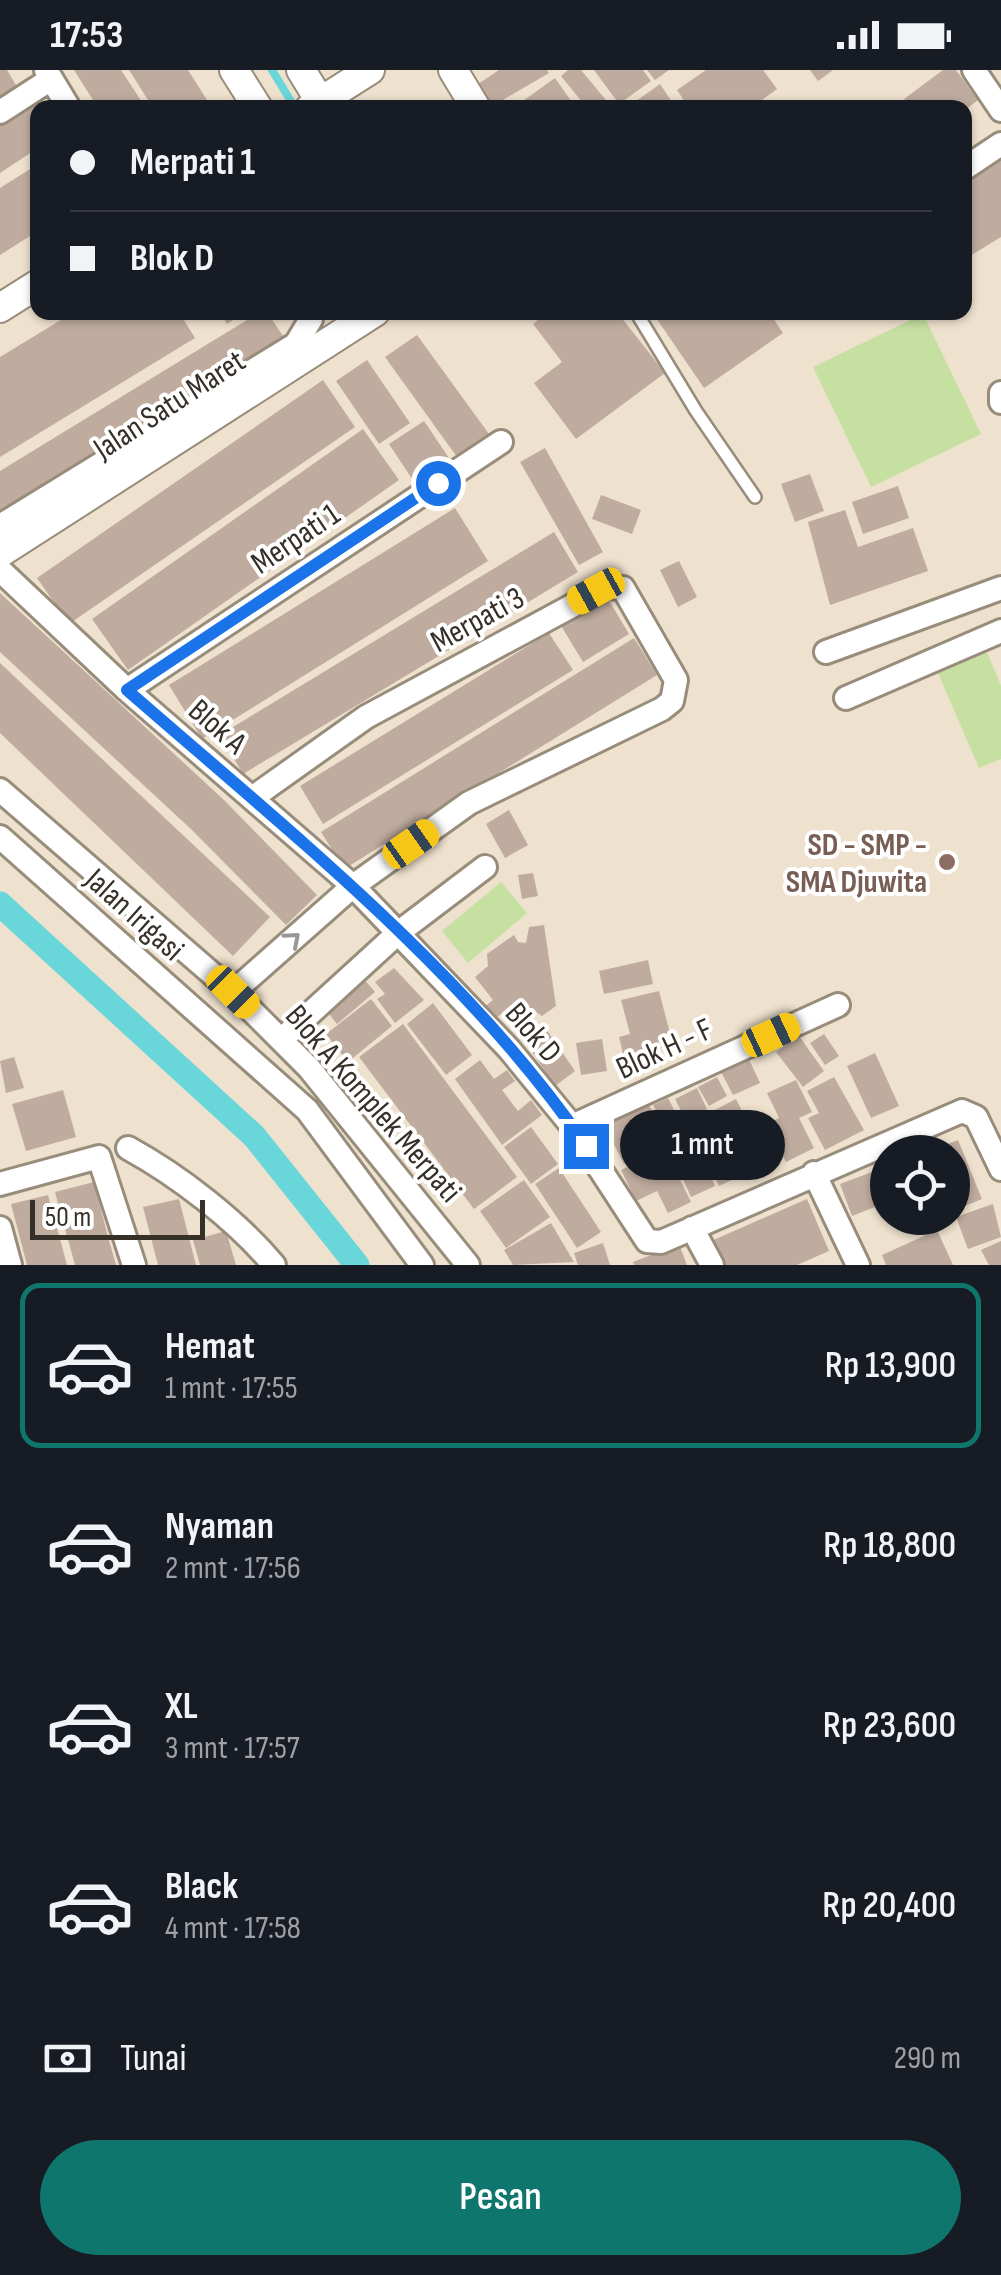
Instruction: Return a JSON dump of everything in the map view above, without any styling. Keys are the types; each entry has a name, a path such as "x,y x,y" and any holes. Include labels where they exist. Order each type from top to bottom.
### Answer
{"street":[{"path":"234,70 253,100"},
{"path":"301,70 314,100"},
{"path":"322,100 370,70"},
{"path":"454,70 471,100"},
{"path":"974,70 1001,110"},
{"path":"0,112 49,75 64,100"},
{"path":"972,163 1001,144"},
{"path":"0,308 30,289"},
{"path":"0,526 296,344 309,320"},
{"name":"Jalan Satu Maret","path":"0,554 363,320"},
{"path":"1001,394 1001,402"},
{"name":"Merpati 1","path":"127,690 501,442"},
{"name":"Blok A","path":"0,570 127,690 353,886"},
{"name":"Merpati 3","path":"252,798 366,716 596,591 623,588 676,680 672,701 469,803 353,886"},
{"path":"826,652 1001,588"},
{"path":"846,698 1001,631"},
{"name":"Blok A Komplek Merpati","path":"0,790 233,992 382,1156 468,1265"},
{"name":"Jalan Irigasi","path":"0,837 308,1110 422,1265"},
{"path":"280,1040 398,933 485,868"},
{"path":"233,992 353,886"},
{"name":"Blok D","path":"353,886 508,1049 572,1126 644,1239 660,1242 692,1228"},
{"name":"Blok H - F","path":"572,1126 838,1004"},
{"path":"712,1265 692,1228 962,1111 976,1117 1001,1169"},
{"path":"128,1148 151,1161 274,1265"},
{"path":"0,1184 99,1156 134,1265"},
{"path":"814,1173 858,1265"},
{"path":"0,1228 10,1265"}],"lane":[{"path":"641,320 755,497"}],"green space":[{"path":"911,320 926,320 981,434 871,487 813,367"},
{"path":"987,652 1001,686 1001,759 979,768 938,673"},
{"path":"501,882 527,913 468,963 442,931"}],"building":[{"path":"0,70 7,70 17,87 0,97"},
{"path":"74,70 121,70 141,100 93,100"},
{"path":"129,70 188,70 207,100 148,100"},
{"path":"499,70 549,73 503,100 484,100 475,86"},
{"path":"568,70 581,70 606,100 580,100 561,76"},
{"path":"594,70 643,70 651,81 625,100 616,100"},
{"path":"647,70 669,70 655,80"},
{"path":"706,70 763,70 777,89 762,100 684,100 677,90"},
{"path":"810,70 833,70 818,81"},
{"path":"943,70 956,70 978,100 972,105 972,100 904,99"},
{"path":"555,78 570,100 524,100"},
{"path":"660,84 671,100 638,100"},
{"path":"30,102 30,153 0,173 0,122"},
{"path":"1001,158 1001,237 972,255 972,177"},
{"path":"30,169 30,236 0,255 0,188"},
{"path":"61,320 184,320 195,338 0,457 0,357"},
{"path":"247,320 272,320 283,336 232,373 0,514 0,471"},
{"path":"538,320 623,320 665,373 576,439 534,383 562,362 533,324"},
{"path":"657,320 774,320 783,333 704,388"},
{"path":"417,335 489,434 457,457 385,357"},
{"path":"367,360 410,423 379,444 336,381"},
{"path":"323,380 355,427 69,624 37,578"},
{"path":"424,421 451,461 416,485 389,444"},
{"path":"363,429 399,480 128,670 92,619"},
{"path":"545,448 603,552 579,565 520,462"},
{"path":"810,474 824,511 795,522 781,484"},
{"path":"898,486 909,518 863,534 852,502"},
{"path":"601,495 641,510 632,534 592,519"},
{"path":"455,508 488,561 202,739 169,685"},
{"path":"845,510 858,547 913,528 928,571 830,605 808,522"},
{"path":"554,532 578,572 243,774 220,735"},
{"path":"679,561 697,597 678,607 660,570"},
{"path":"0,593 224,800 317,895 286,925 193,831 0,652"},
{"path":"607,597 629,634 583,662 560,624"},
{"path":"549,633 573,670 323,824 300,786"},
{"path":"634,638 657,675 344,869 321,832"},
{"path":"0,663 270,917 233,956 0,733"},
{"path":"509,810 528,845 505,858 486,824"},
{"path":"533,873 538,896 522,899 518,875"},
{"path":"544,925 556,1006 542,1016 533,1010 503,1013 491,1021 482,1009 493,1000 475,977 488,966 487,954 514,935 518,942 526,943 529,927"},
{"path":"648,960 653,984 604,994 599,971"},
{"path":"394,968 424,1000 395,1023 377,999 385,994 375,982"},
{"path":"359,973 375,992 337,1024 321,1004"},
{"path":"659,991 673,1045 652,1051 654,1059 626,1066 619,1037 630,1034 621,1000"},
{"path":"371,999 392,1026 348,1062 326,1034"},
{"path":"433,1003 472,1055 446,1075 407,1024"},
{"path":"542,1023 575,1071 555,1086 522,1037"},
{"path":"403,1024 517,1177 474,1209 359,1057"},
{"path":"824,1034 839,1056 825,1065 810,1043"},
{"path":"799,1036 824,1071 803,1087 776,1052"},
{"path":"602,1039 607,1071 581,1075 576,1043"},
{"path":"875,1053 899,1106 871,1118 847,1066"},
{"path":"747,1055 760,1083 733,1095 719,1068"},
{"path":"14,1057 24,1088 6,1093 0,1061"},
{"path":"480,1060 494,1079 507,1070 515,1081 502,1090 518,1111 531,1100 542,1115 502,1145 455,1079"},
{"path":"717,1077 727,1096 709,1106 698,1087"},
{"path":"834,1077 864,1130 825,1150 808,1118 819,1113 807,1091"},
{"path":"796,1080 812,1112 799,1118 814,1148 786,1162 767,1124 779,1118 767,1093"},
{"path":"697,1088 707,1109 686,1120 675,1099"},
{"path":"63,1090 76,1137 26,1151 12,1104"},
{"path":"668,1098 680,1121 666,1128 653,1105"},
{"path":"736,1099 745,1117 717,1132 707,1114"},
{"path":"648,1103 668,1142 624,1164 604,1125"},
{"path":"759,1116 780,1159 754,1172 733,1128"},
{"path":"688,1124 697,1143 677,1152 668,1133"},
{"path":"531,1127 558,1164 531,1184 504,1147"},
{"path":"734,1140 749,1172 719,1186 704,1153"},
{"path":"654,1154 659,1165 670,1159 691,1202 668,1213 657,1191 636,1201 621,1170"},
{"path":"701,1155 715,1186 691,1197 677,1166"},
{"path":"559,1168 601,1232 577,1248 535,1184"},
{"path":"970,1170 982,1199 970,1204"},
{"path":"870,1173 870,1209 852,1216 840,1184"},
{"path":"524,1180 550,1217 506,1248 480,1211"},
{"path":"94,1182 116,1265 75,1265 55,1192"},
{"path":"48,1195 67,1265 27,1265 11,1204"},
{"path":"179,1199 196,1265 158,1265 143,1207"},
{"path":"807,1199 829,1251 797,1265 719,1265 709,1242"},
{"path":"993,1204 1001,1237 968,1249 963,1235 970,1235 970,1212"},
{"path":"551,1223 574,1262 513,1265 504,1250"},
{"path":"226,1231 236,1265 200,1265 193,1240"},
{"path":"926,1235 939,1235 953,1265 886,1265 882,1255"},
{"path":"1001,1241 1001,1265 989,1265 981,1250"},
{"path":"603,1243 610,1265 578,1265 574,1253"},
{"path":"679,1244 687,1265 634,1265 633,1262"}],"waterway":[{"path":"272,70 290,100"},
{"path":"0,904 254,1136 357,1265"}],"place":[{"name":"SD - SMP - SMA Djuwita","path":"947,862"}],"route":[{"path":"438,483 127,690 353,886 508,1049 586,1146"}]}
